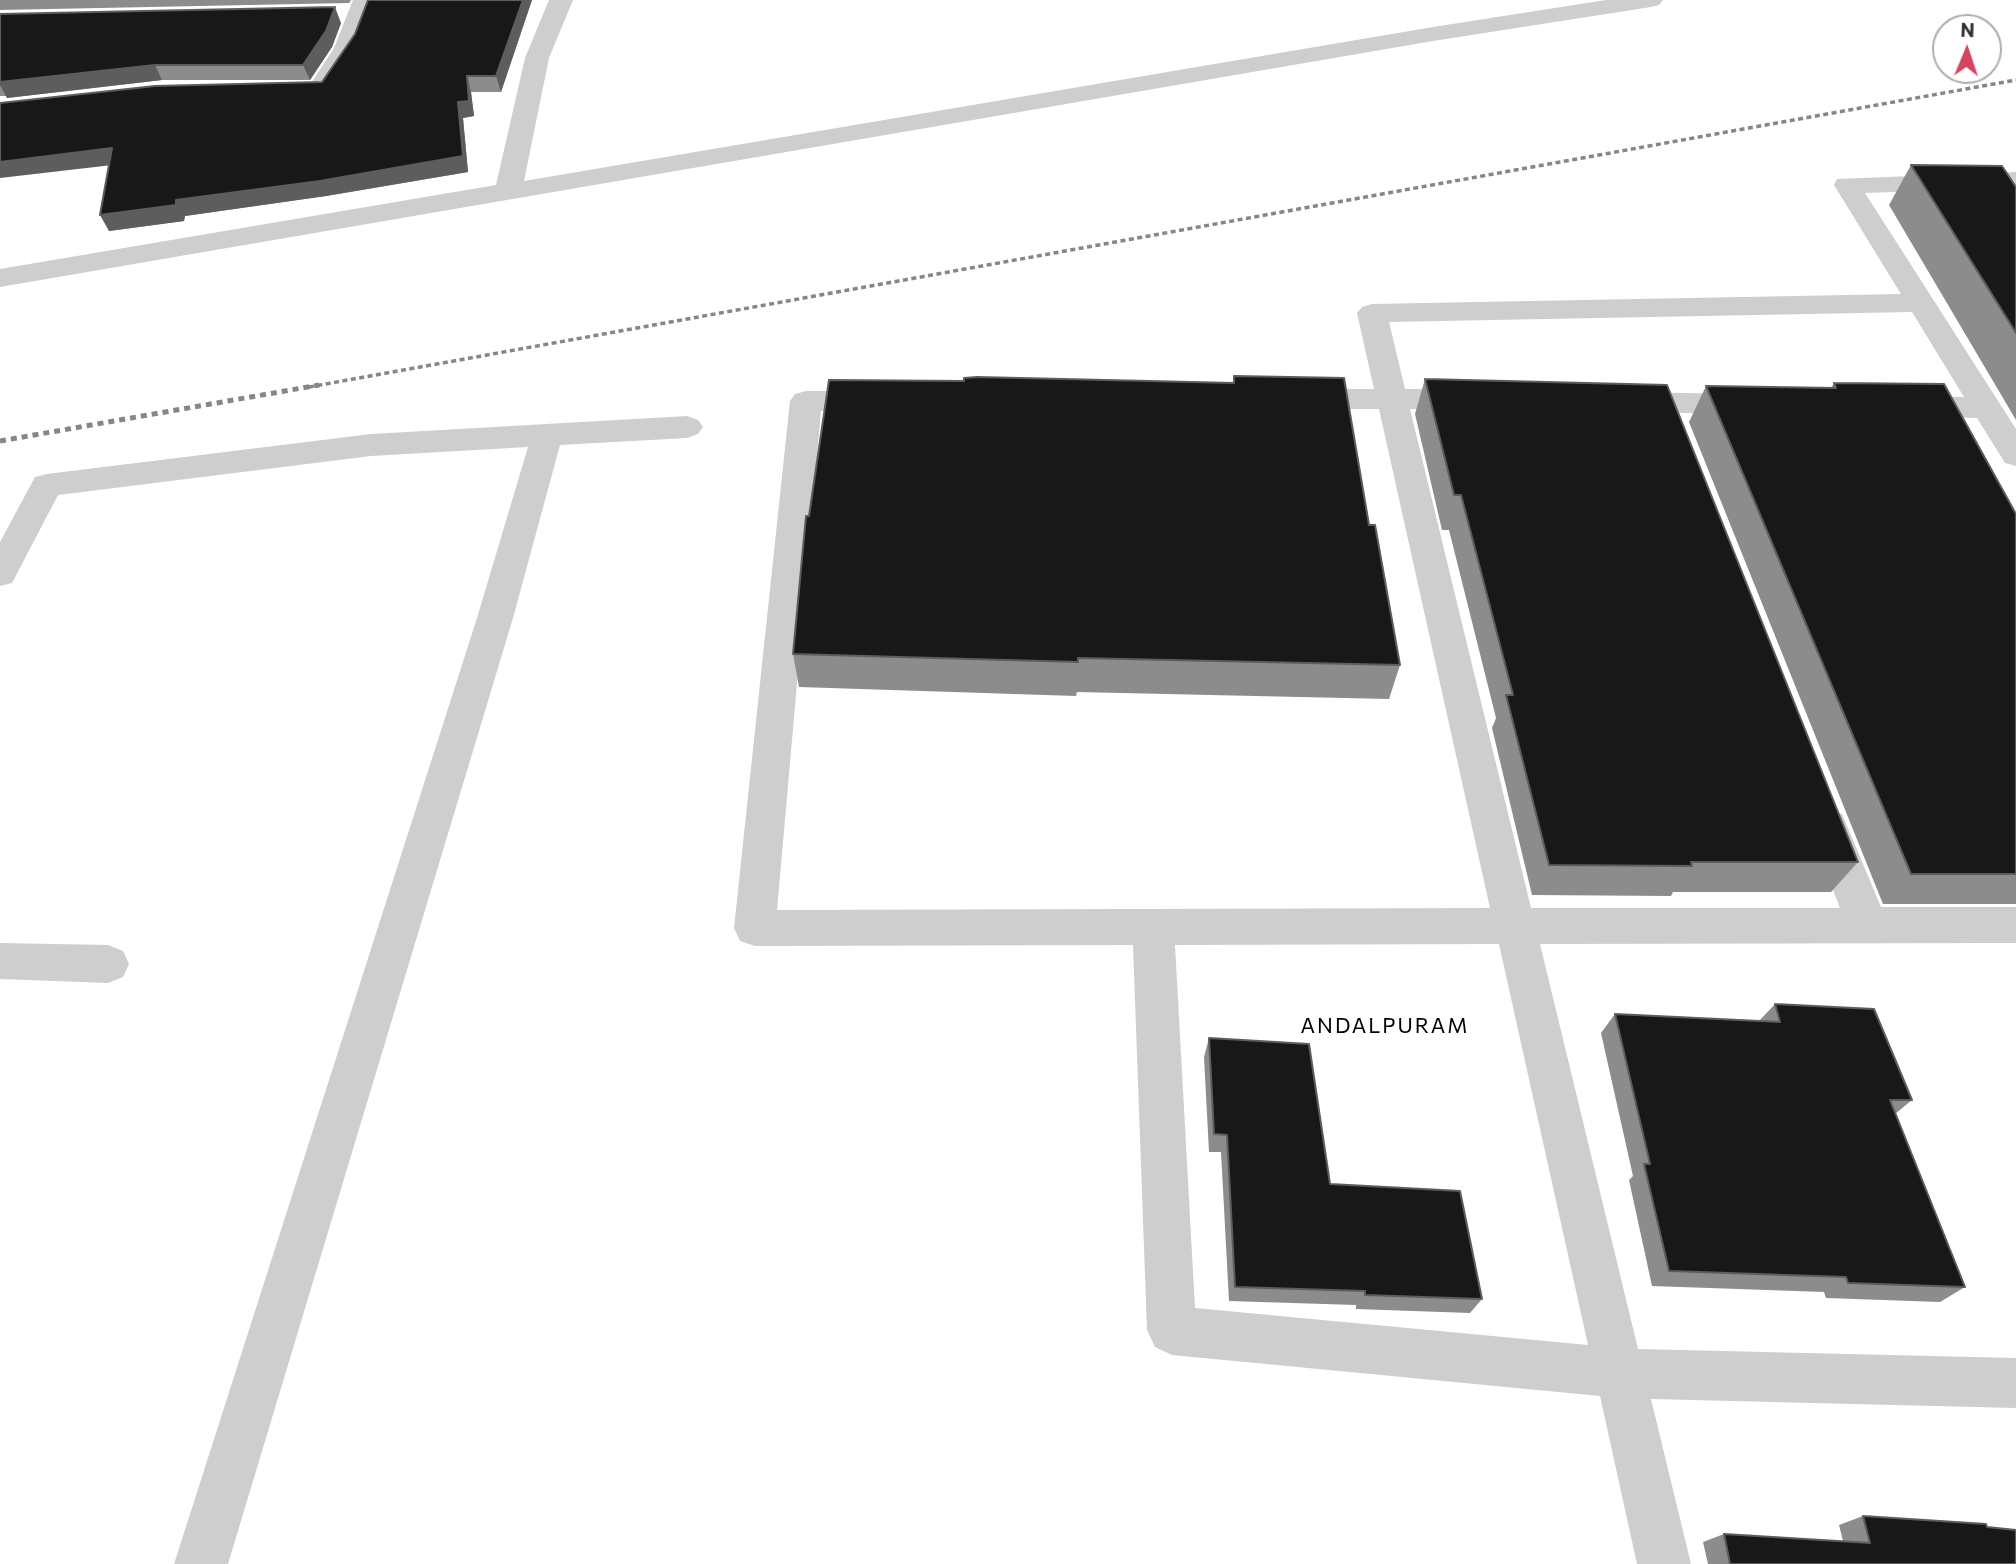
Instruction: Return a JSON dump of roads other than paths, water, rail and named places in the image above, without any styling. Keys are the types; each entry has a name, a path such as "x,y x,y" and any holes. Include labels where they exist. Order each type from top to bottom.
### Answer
{"street":[{"path":"508,191 537,58 561,0"},
{"path":"0,278 1433,34 1651,0"},
{"path":"335,13 363,6"},
{"path":"295,91 319,90 346,48 363,6"},
{"path":"2016,180 1847,185 2016,455"},
{"path":"1664,1564 1372,313 1921,303"},
{"path":"1266,399 1500,400"},
{"path":"918,400 806,401 755,928 1515,924 2016,925"},
{"path":"1595,401 1784,404"},
{"path":"1663,402 1678,440"},
{"path":"1879,406 1987,408"},
{"path":"0,574 47,485 371,446 687,427"},
{"path":"201,1564 495,618 547,435"},
{"path":"1817,797 1867,925"},
{"path":"1153,927 1172,1330 1620,1373 2016,1383"},
{"path":"0,961 108,964"}],"railway":[{"path":"309,387 2016,80"},
{"path":"0,441 319,385"}],"district":[{"name":"ANDALPURAM","path":"1385,1026"}]}
